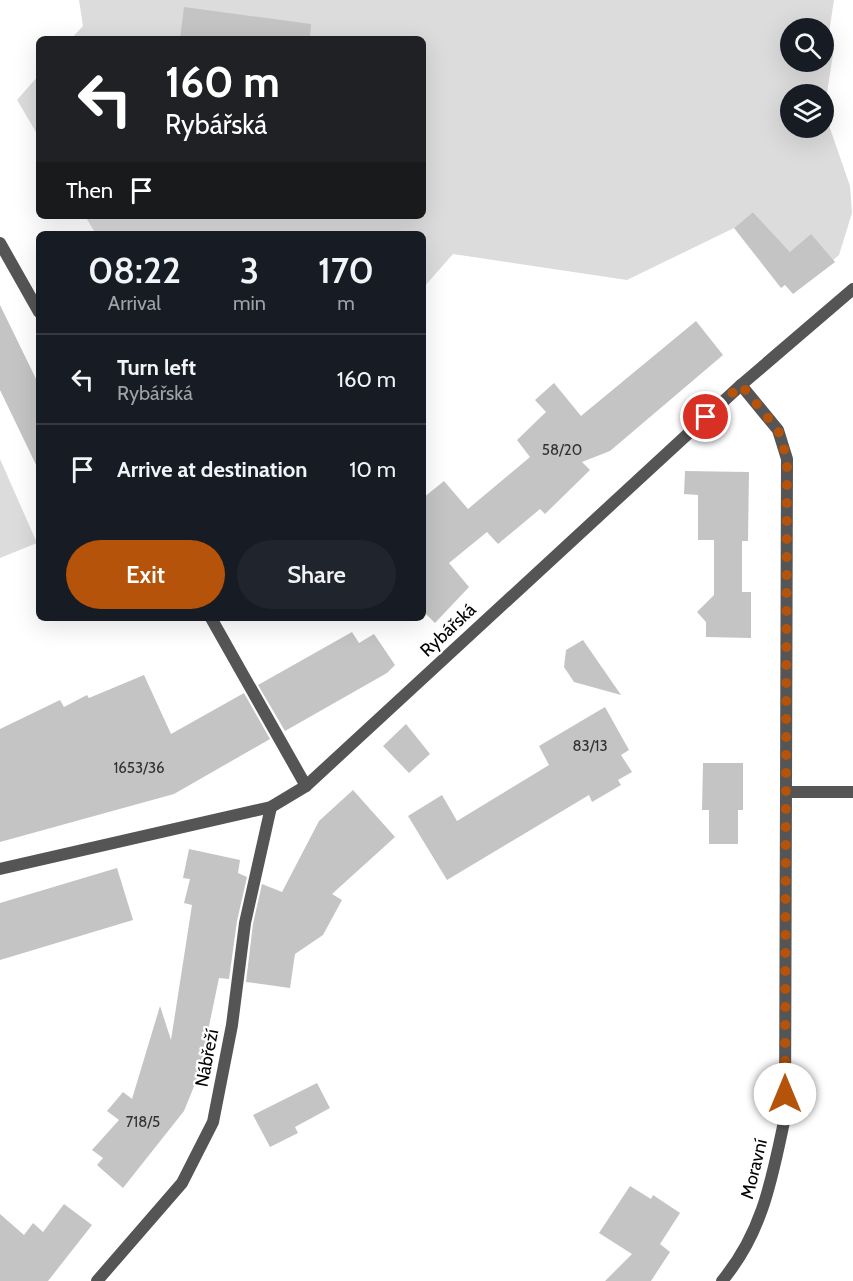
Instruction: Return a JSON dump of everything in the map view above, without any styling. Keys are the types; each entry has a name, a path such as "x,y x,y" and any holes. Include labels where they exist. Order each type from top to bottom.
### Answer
{"street":[{"path":"0,243 36,307"},
{"name":"Rybářská","path":"0,869 272,807 306,786 741,385 853,289"},
{"name":"Moravní","path":"722,1281 738,1262 767,1199 784,1117 787,459 778,430 741,385"},
{"path":"213,621 306,786"},
{"path":"786,792 853,792"},
{"name":"Nábřeží","path":"97,1281 182,1183 213,1122 232,1025 245,923 272,807"}],"shaded area":[{"path":"79,0 834,0 831,18 780,18 780,72 830,72 828,84 780,84 780,138 833,138 850,186 852,213 839,255 813,277 753,212 734,228 627,280 453,254 426,285 426,231 94,231 87,219 426,219 426,36 74,36 83,26"},
{"path":"36,78 36,132 17,100"},
{"path":"0,459 36,543 0,558"}],"building":[{"path":"184,7 311,24 310,36 180,36"},
{"path":"753,212 790,252 811,234 835,262 793,294 785,285 781,288 734,228"},
{"path":"0,305 36,379 36,465 0,390"},
{"path":"696,321 723,355 610,451 582,462 590,470 545,514 540,509 498,544 487,532 449,563 469,587 435,623 426,614 426,496 444,481 468,509 530,457 517,440 546,412 535,400 554,383 581,416"},
{"path":"685,471 749,472 748,541 742,541 742,592 751,592 751,638 706,637 706,622 697,612 714,595 714,540 698,540 698,495 684,494"},
{"path":"352,632 359,643 374,634 395,665 387,673 285,731 258,685"},
{"path":"583,640 621,695 574,682 564,667 566,650"},
{"path":"144,675 171,734 244,693 270,739 174,794 0,842 0,729 60,700 64,707 87,695 89,698"},
{"path":"605,707 629,750 621,755 632,772 618,780 621,785 592,802 589,795 447,880 408,816 442,795 457,821 549,765 539,746"},
{"path":"406,724 430,754 409,773 383,746"},
{"path":"703,763 743,763 743,810 738,810 738,844 709,844 709,810 702,810"},
{"path":"353,790 395,837 332,894 342,900 323,935 295,954 290,988 246,982 253,924 262,884 282,892 319,821"},
{"path":"189,849 240,860 238,873 247,877 237,921 229,979 219,978 199,1074 184,1111 123,1188 97,1165 103,1158 92,1150 119,1120 107,1111 123,1092 132,1099 160,1006 171,1040 192,905 184,903 190,879 183,878"},
{"path":"117,868 133,920 0,960 0,903"},
{"path":"317,1083 330,1108 295,1127 298,1133 270,1147 253,1115"},
{"path":"630,1186 651,1199 653,1195 680,1213 660,1244 670,1252 651,1281 605,1281 632,1254 599,1233"},
{"path":"64,1204 92,1225 48,1281 0,1281 0,1214 24,1235 33,1223 43,1232"}],"route":[{"path":"706,417 741,385 778,430 787,459 785,1094"}]}
